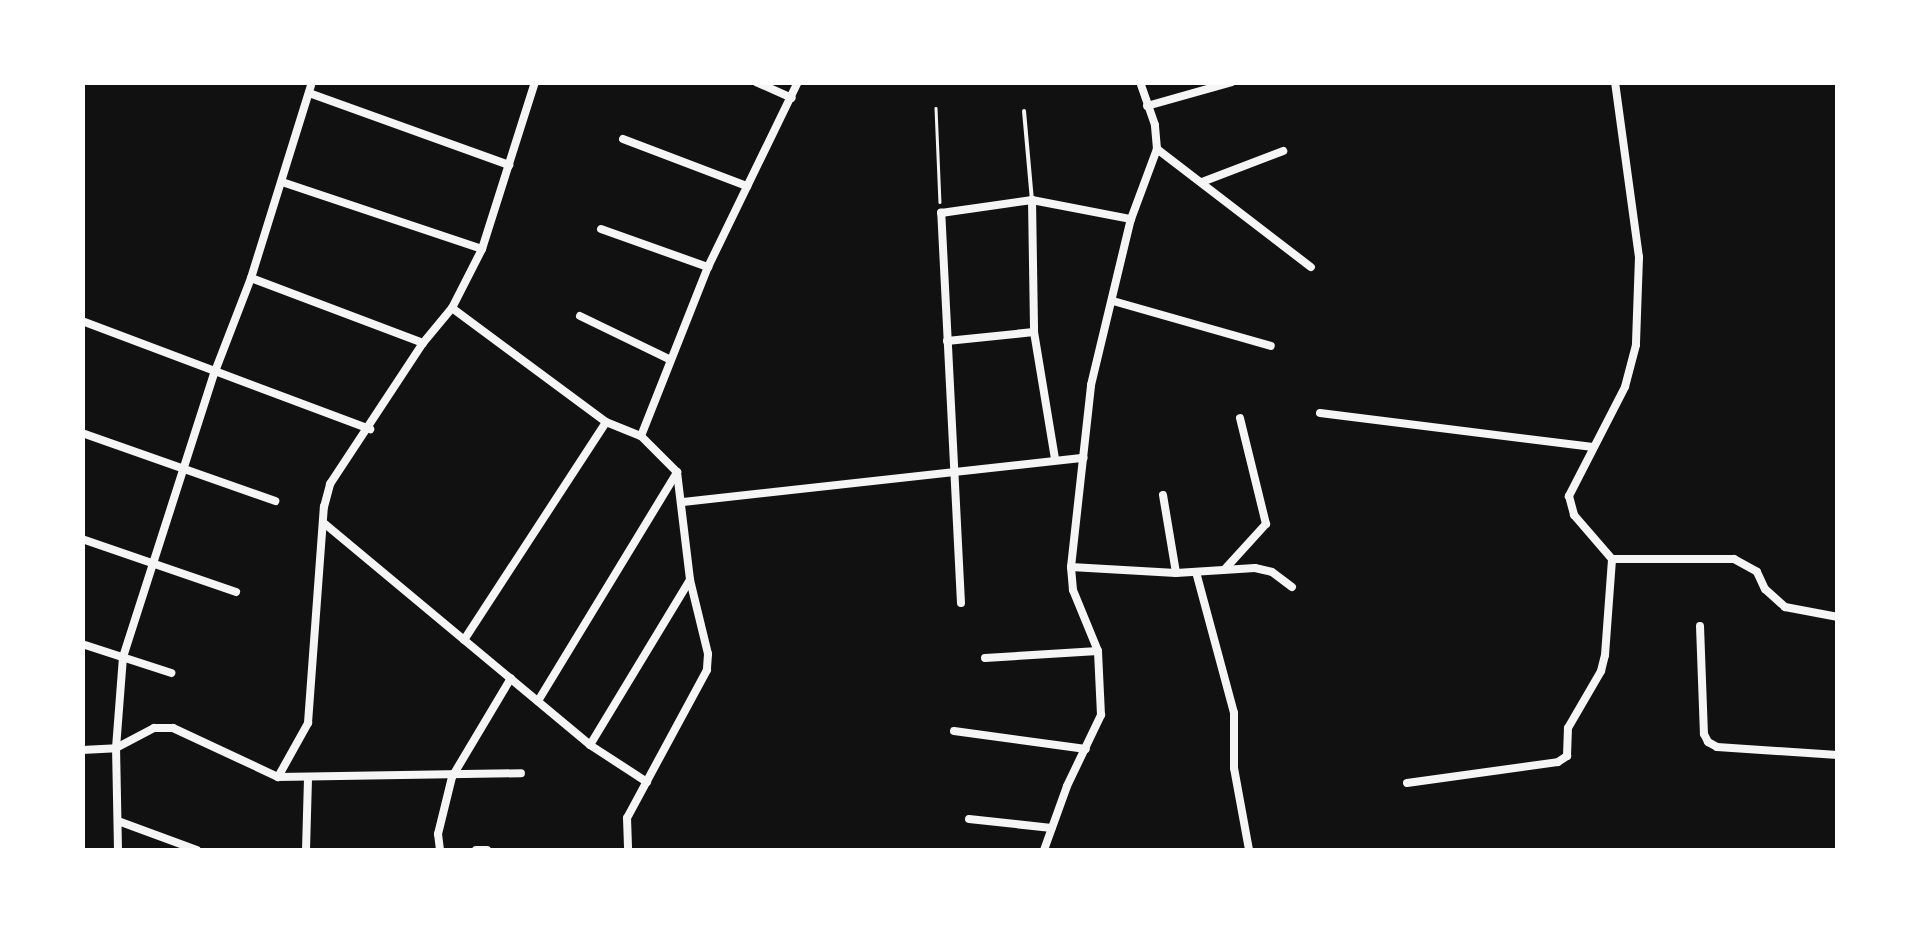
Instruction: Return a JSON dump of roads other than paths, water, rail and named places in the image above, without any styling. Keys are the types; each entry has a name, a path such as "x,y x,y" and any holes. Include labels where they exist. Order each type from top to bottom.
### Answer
{"street":[{"path":"118,850 116,748 123,657 214,374 251,278 312,82"},
{"path":"278,777 308,723 330,484 370,429 423,343 452,308 482,249 535,82"},
{"path":"756,82 792,98"},
{"path":"642,436 708,267 798,82"},
{"path":"1044,850 1102,715 1098,651 1072,590 1071,567 1091,385 1132,220 1157,148 1156,125 1140,82"},
{"path":"1147,106 1232,82"},
{"path":"1407,784 1558,762 1568,756 1568,728 1601,671 1612,560 1574,516 1570,496 1624,387 1636,345 1640,290 1615,82"},
{"path":"308,92 508,165"},
{"path":"623,139 747,186"},
{"path":"1157,148 1311,267"},
{"path":"1202,182 1283,151"},
{"path":"282,182 482,249"},
{"path":"961,603 941,212 1032,200 1132,220"},
{"path":"1032,200 1034,332 1055,460"},
{"path":"601,229 708,267"},
{"path":"251,278 423,343"},
{"path":"1113,302 1272,346"},
{"path":"452,308 606,422 642,436 677,472 690,580 708,654 707,670 627,818 628,850"},
{"path":"580,316 669,359"},
{"path":"82,321 214,374 370,429"},
{"path":"947,342 1034,332"},
{"path":"1320,413 1593,447"},
{"path":"1223,570 1266,524 1240,418"},
{"path":"464,640 606,422"},
{"path":"82,433 275,501"},
{"path":"683,502 1084,458"},
{"path":"538,701 677,472"},
{"path":"1163,495 1176,573"},
{"path":"325,524 590,744 648,782"},
{"path":"82,538 236,592"},
{"path":"1612,560 1734,559 1748,563 1773,600 1785,607 1838,617"},
{"path":"1071,567 1176,573 1255,568 1272,572 1292,587"},
{"path":"1196,572 1234,712 1234,768 1249,850"},
{"path":"590,744 690,580"},
{"path":"1700,626 1704,734 1708,742 1717,747 1838,755"},
{"path":"82,644 171,673"},
{"path":"985,658 1098,651"},
{"path":"440,850 438,834 452,777 511,678"},
{"path":"82,750 116,748 154,728 174,728 278,777 308,780 521,773"},
{"path":"954,731 1086,749"},
{"path":"306,850 308,780"},
{"path":"969,819 1052,828"},
{"path":"118,821 197,850"},
{"path":"476,850 487,850"}],"lane":[{"path":"1024,111 1032,200"}]}
